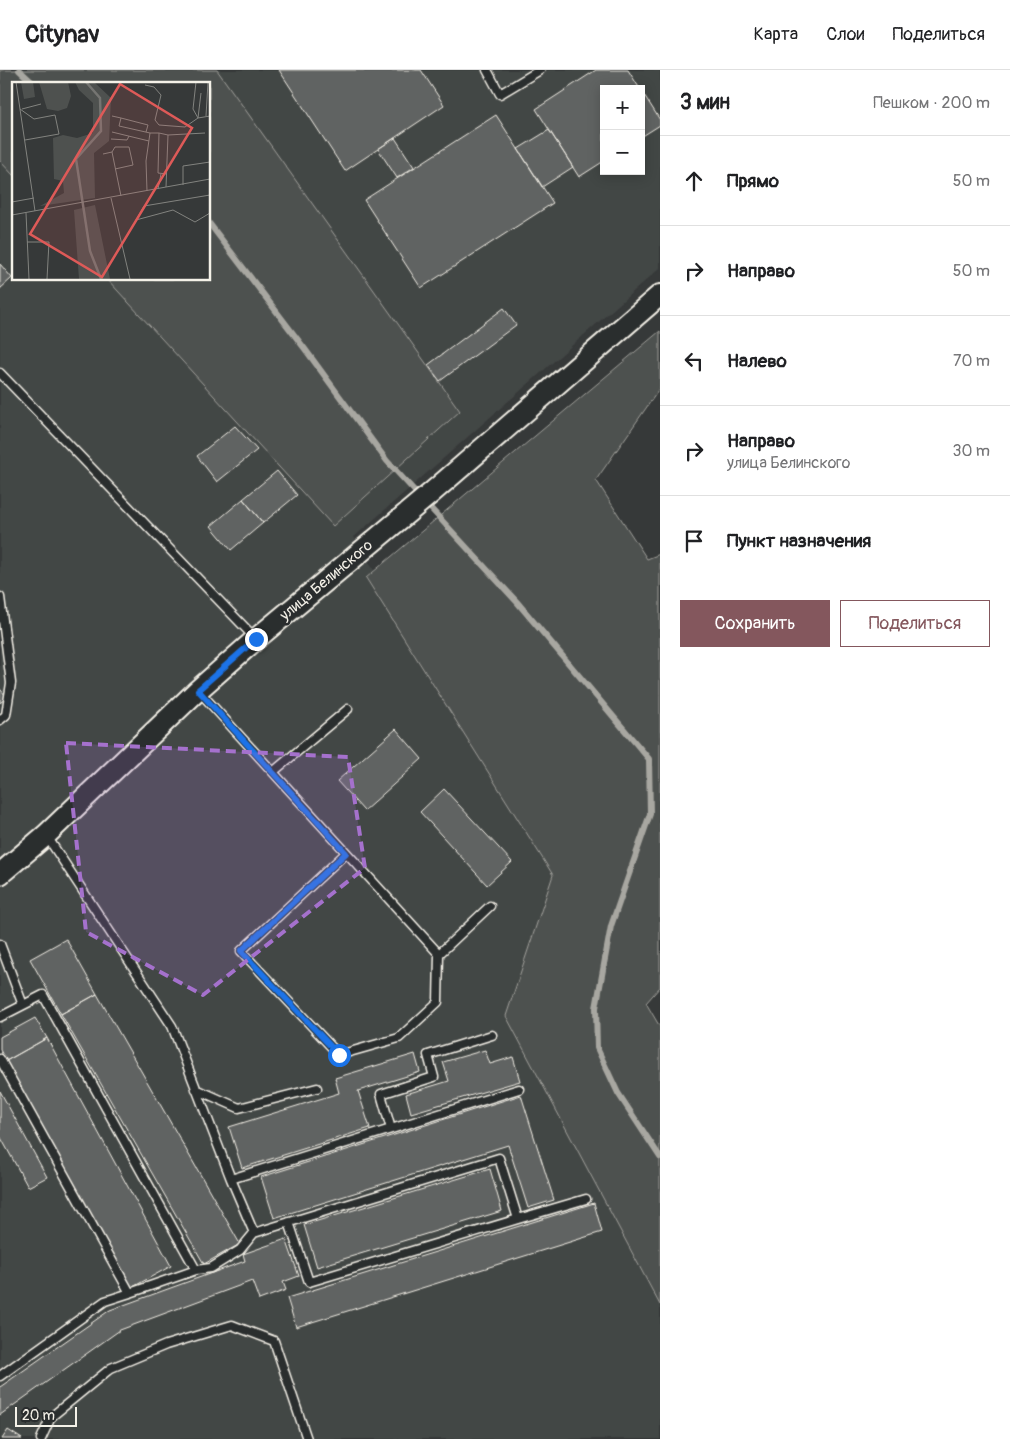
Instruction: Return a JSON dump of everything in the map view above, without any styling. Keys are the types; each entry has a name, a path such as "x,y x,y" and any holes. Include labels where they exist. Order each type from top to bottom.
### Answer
{"street":[{"name":"улица Белинского","path":"0,874 46,836 198,690 256,639 430,494 660,295"}],"lane":[{"path":"487,70 500,94 540,70"},
{"path":"0,373 256,639"},
{"path":"0,597 11,683 6,715 0,720"},
{"path":"198,690 439,954 438,1002 399,1038 339,1055 241,951 346,853"},
{"path":"273,772 348,709"},
{"path":"46,836 172,1026 254,1233"},
{"path":"439,954 490,906"},
{"path":"0,944 23,1005"},
{"path":"0,1017 43,995 196,1270"},
{"path":"391,1129 381,1094 434,1077 428,1055 492,1035"},
{"path":"0,1059 130,1293"},
{"path":"196,1089 239,1108 317,1088"},
{"path":"231,1179 519,1089"},
{"path":"0,1376 105,1301 196,1270 211,1268 240,1250 254,1233 499,1158 518,1219"},
{"path":"289,1222 309,1282 586,1198"},
{"path":"41,1439 50,1417 111,1368 166,1344 232,1324 274,1341 307,1439"}],"highlighted area":[{"path":"66,743 348,757 365,868 203,995 86,932"}],"shaded area":[{"path":"0,70 660,70 660,268 354,537 660,1049 660,1439 0,1439"},
{"path":"0,70 217,70 460,411 333,526 108,280 210,280 210,82 12,82 12,174 0,161"},
{"path":"660,331 660,388 596,480 647,559 660,554 660,987 646,1003 660,1027 660,1305 506,1016 553,875 366,578"}],"building":[{"path":"279,70 421,70 444,105 345,171"},
{"path":"596,70 628,70 637,85 600,85 600,164 579,177 536,109"},
{"path":"645,96 660,120 660,125 645,134"},
{"path":"496,115 553,203 421,288 364,200"},
{"path":"549,130 573,167 542,187 518,149"},
{"path":"395,138 414,167 397,178 378,149"},
{"path":"0,264 12,278 0,289"},
{"path":"504,308 516,325 440,381 428,365"},
{"path":"235,426 257,450 217,482 197,456"},
{"path":"277,471 297,495 263,523 243,499"},
{"path":"243,499 263,523 231,550 211,526"},
{"path":"0,689 7,697 0,703"},
{"path":"396,729 422,759 364,811 337,781"},
{"path":"444,789 512,862 487,885 420,812"},
{"path":"66,939 97,994 61,1014 30,959"},
{"path":"97,994 240,1244 204,1264 61,1014"},
{"path":"35,1018 47,1038 6,1061 0,1050 0,1037"},
{"path":"47,1038 171,1266 131,1288 6,1061"},
{"path":"485,1050 490,1064 513,1057 520,1081 411,1113 406,1094 449,1081 443,1062"},
{"path":"415,1054 420,1072 358,1091 370,1128 242,1168 229,1127 339,1093 335,1078"},
{"path":"0,1091 47,1177 28,1187 0,1136"},
{"path":"521,1095 554,1200 528,1208 508,1145 274,1218 261,1177"},
{"path":"490,1169 502,1211 317,1267 304,1225"},
{"path":"594,1203 602,1232 296,1327 287,1298"},
{"path":"286,1239 299,1276 283,1282 286,1290 259,1300 252,1281 120,1330 0,1415 0,1387 110,1310 245,1261 243,1254"},
{"path":"8,1430 22,1439 2,1439"}],"waterway":[{"path":"19,70 32,82"},
{"path":"210,224 387,461 517,602 649,759 650,814 611,926 596,1008 597,1048 618,1093 660,1157"}],"route":[{"path":"256,639 198,690 346,853 241,951 339,1055"}]}
